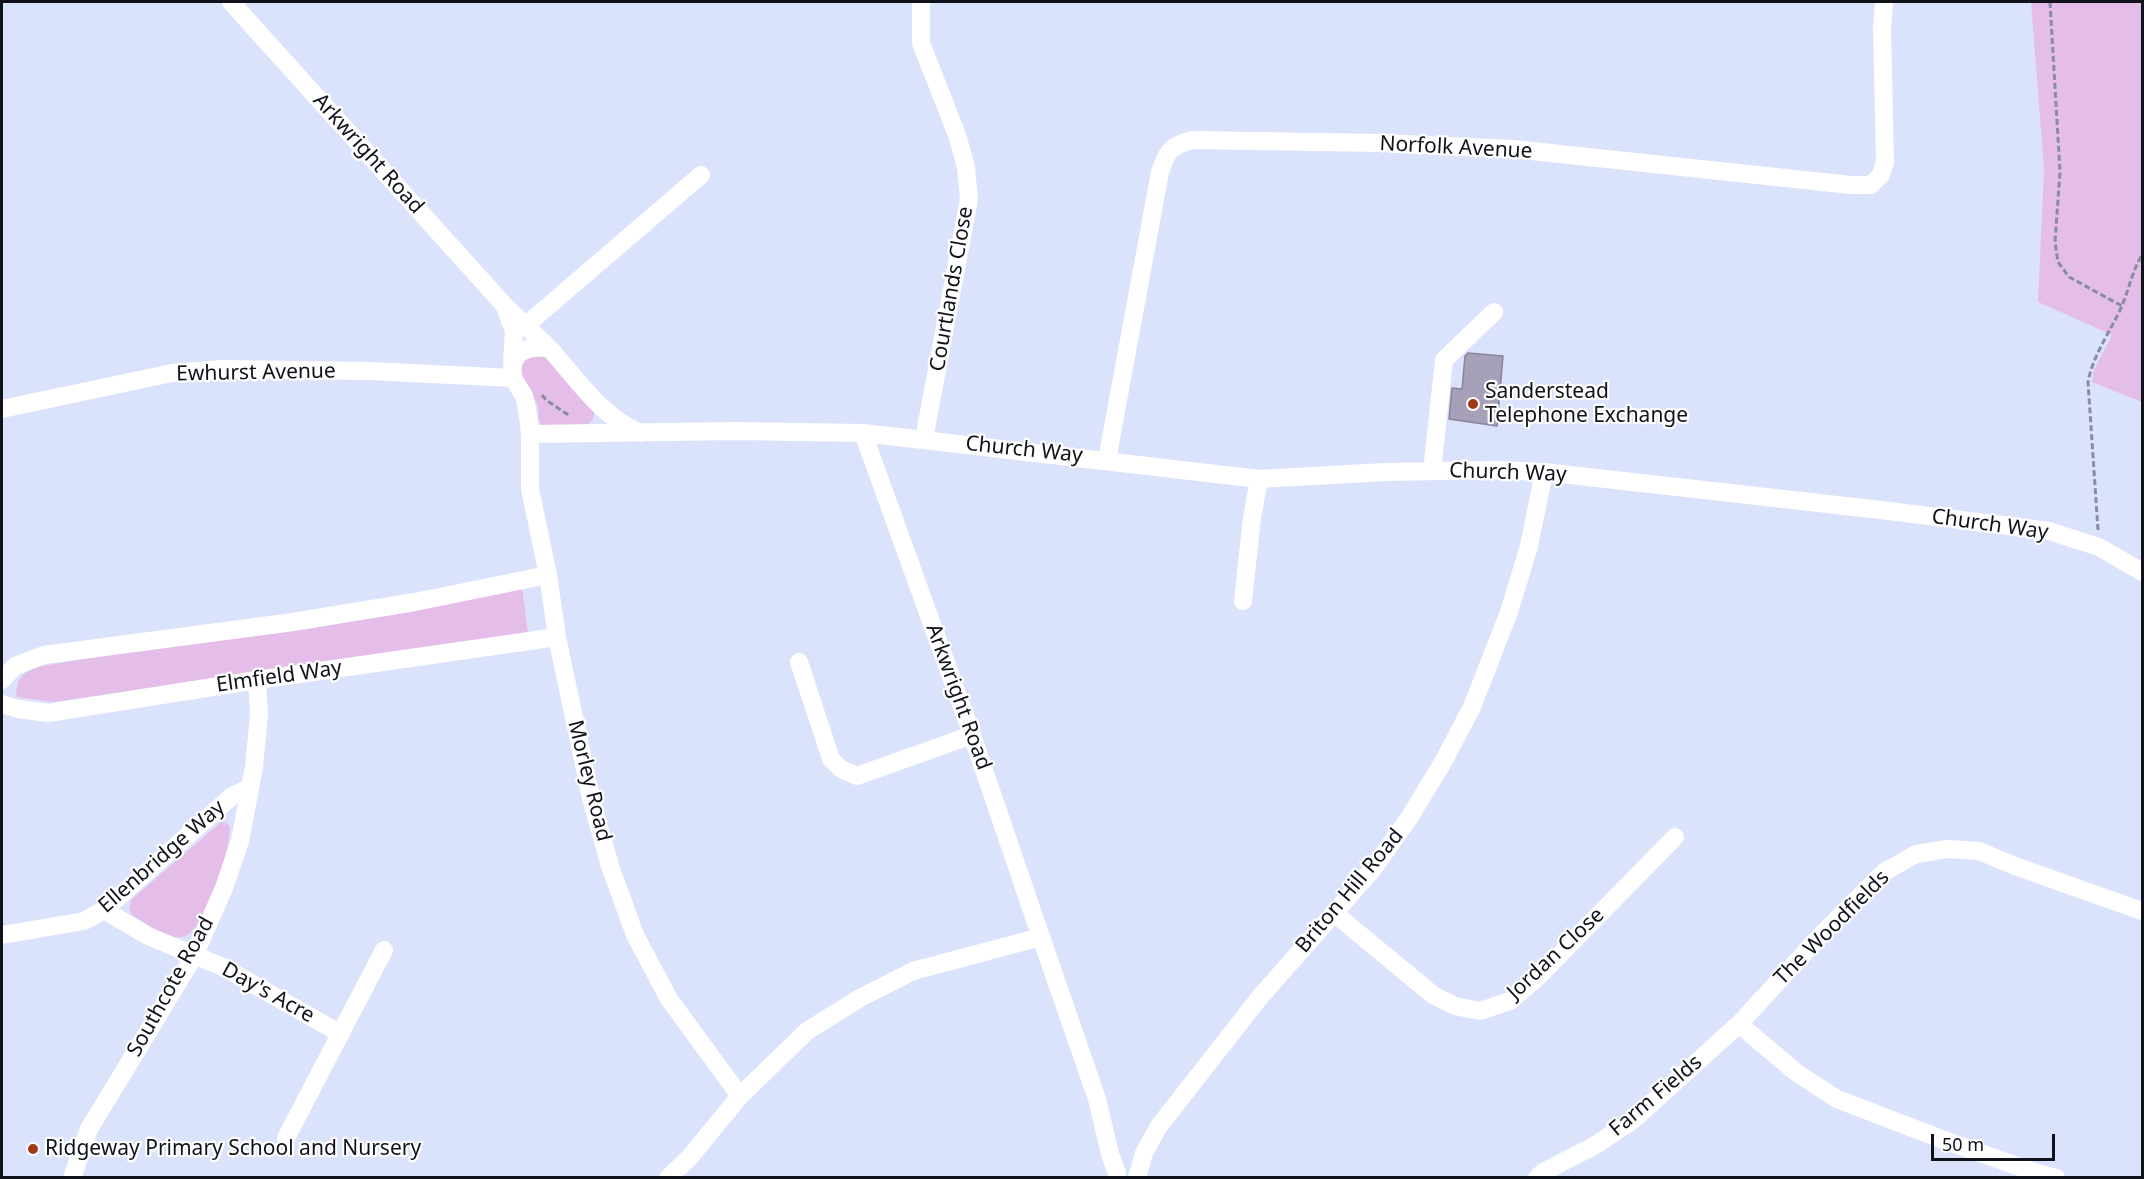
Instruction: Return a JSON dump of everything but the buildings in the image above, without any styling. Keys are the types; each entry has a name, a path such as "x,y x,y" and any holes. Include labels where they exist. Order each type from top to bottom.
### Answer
{"street":[{"name":"Arkwright Road","path":"231,2 505,306 550,349 618,422 640,433"},
{"name":"Courtlands Close","path":"921,2 921,43 957,135 966,167 969,200 924,439"},
{"name":"Norfolk Avenue","path":"1107,460 1160,172 1170,150 1178,144 1192,140 1263,141 1513,149 1851,186 1871,185 1881,176 1885,162 1884,2"},
{"path":"525,326 701,175"},
{"name":"Arkwright Road","path":"505,306 514,331 513,371 529,416 530,434"},
{"path":"1432,471 1444,360 1494,312"},
{"path":"513,371 517,355 527,348 538,346 550,349"},
{"name":"Ewhurst Avenue","path":"2,409 172,373 222,369 513,371"},
{"path":"582,434 598,423 601,414 596,400"},
{"path":"530,434 734,431 863,433"},
{"name":"Arkwright Road","path":"863,433 972,735 1097,1099 1115,1175"},
{"name":"Church Way","path":"863,433 1259,478 1432,471 1544,472 2049,531 2099,547 2142,572"},
{"name":"Morley Road","path":"530,434 530,489 548,575 557,637 591,798 610,866 635,935 669,999 740,1096"},
{"name":"Briton Hill Road","path":"1137,1177 1144,1153 1159,1126 1260,997 1373,868 1409,818 1442,764 1472,707 1509,612 1528,546 1544,472"},
{"path":"1242,601 1259,478"},
{"path":"2,680 15,666 44,655 293,622 415,602 548,575"},
{"name":"Elmfield Way","path":"2,704 18,709 48,713 557,637"},
{"path":"799,662 831,759 841,769 857,776 972,735"},
{"name":"Southcote Road","path":"72,1178 89,1129 194,956 224,888 240,841 250,788 259,715 257,680"},
{"name":"Ellenbridge Way","path":"2,935 84,921 104,910 232,796 250,788"},
{"name":"Jordan Close","path":"1334,913 1433,994 1455,1006 1480,1011 1510,1001 1537,978 1675,837"},
{"name":"The Woodfields","path":"1739,1024 1822,934 1884,872 1916,854 1948,849 1979,851 2142,911"},
{"name":"Day's Acre","path":"104,910 148,936 223,967 341,1034"},
{"path":"668,1178 689,1158 740,1096 807,1031 860,998 913,971 1041,937"},
{"path":"286,1138 384,950"},
{"path":"1739,1024 1797,1073 1837,1099 1952,1143 2056,1178"},
{"name":"Farm Fields","path":"1538,1178 1543,1172 1594,1146 1633,1120 1739,1024"},
{"path":"1115,1175 1137,1177"}],"path":[{"path":"2050,2 2060,172 2055,242 2058,262 2069,277 2122,306"},
{"path":"2099,547 2088,382 2091,369 2122,306 2136,264 2142,255"},
{"path":"540,392 546,400 571,418"}],"shaded area":[{"path":"2031,2 2142,2 2142,402 2092,382 2094,370 2112,335 2038,302 2044,169"},
{"path":"543,353 595,409 593,420 587,425 541,425 537,405 523,379 518,362"},
{"path":"522,587 528,633 53,702 17,697 16,691 20,678 36,667"},
{"path":"221,822 227,823 230,827 226,853 208,906 191,932 182,937 169,936 132,915 129,909 131,900"}],"place":[{"name":"Sanderstead Telephone Exchange","path":"1473,404"},
{"name":"Ridgeway Primary School and Nursery","path":"33,1149"}]}
